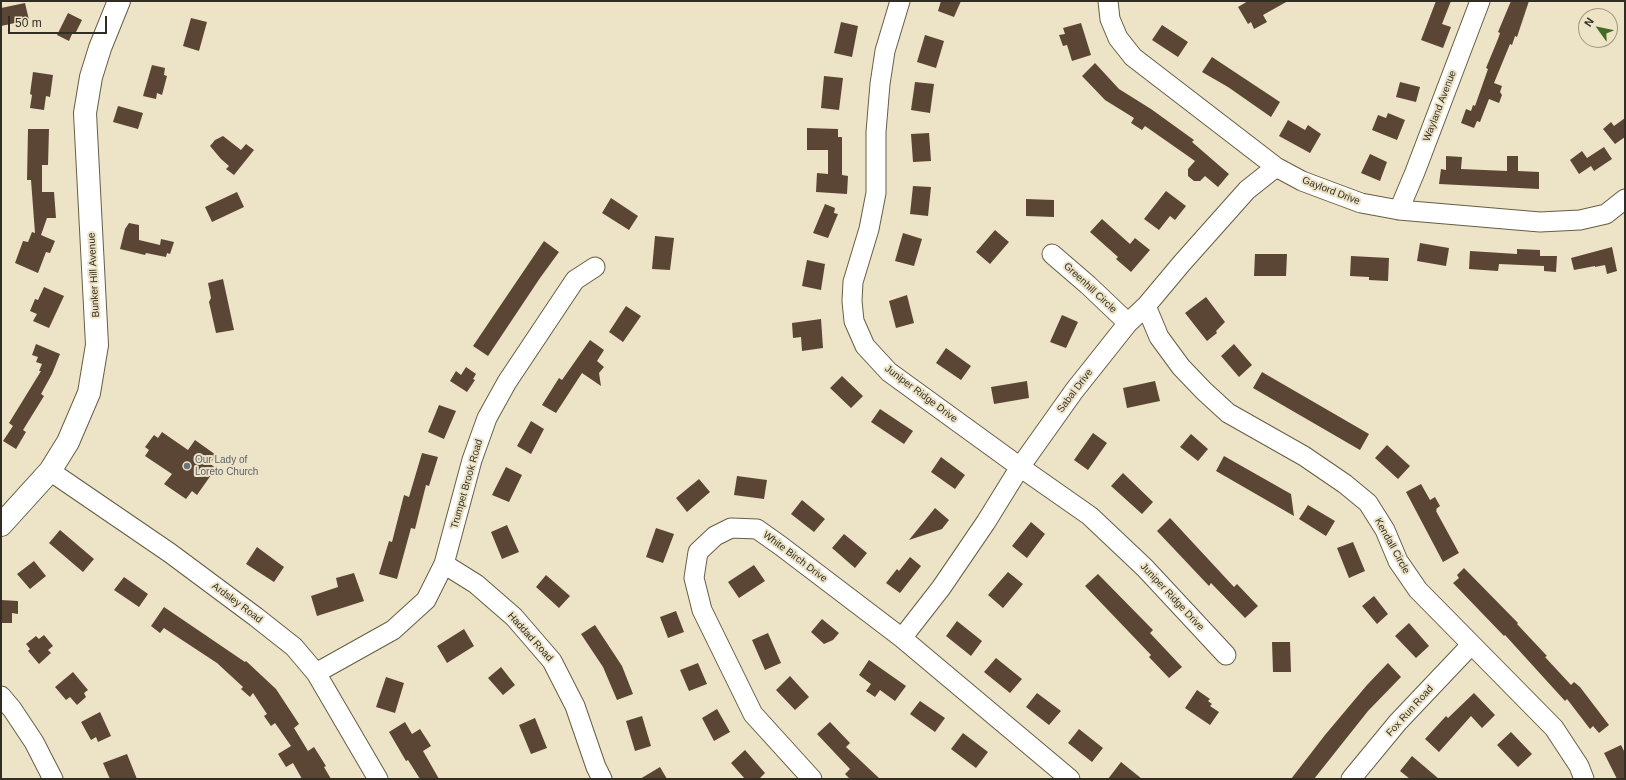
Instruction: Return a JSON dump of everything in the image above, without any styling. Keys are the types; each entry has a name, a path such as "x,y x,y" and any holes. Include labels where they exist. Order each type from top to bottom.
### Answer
{"main road":[{"name":"Bunker Hill Avenue","path":"1,525 50,471 68,442 89,393 97,344 85,113 91,77 100,48 119,1"}],"street":[{"name":"Juniper Ridge Drive","path":"900,1 885,51 880,84 876,132 876,193 868,229 853,282 852,301 854,321 865,346 889,372 1090,516 1145,568 1226,655"},
{"name":"Gaylord Drive","path":"1108,1 1110,18 1118,38 1133,57 1276,167 1302,181 1361,204 1399,210 1540,222 1580,220 1606,214 1625,199"},
{"name":"Wayland Avenue","path":"1399,210 1480,1"},
{"name":"Sabal Drive","path":"902,638 941,588 986,522 1020,467 1074,391 1128,323 1146,306 1246,190 1276,167"},
{"name":"Greenhill Circle","path":"1052,254 1088,285 1128,323"},
{"name":"Trumpet Brook Road","path":"316,674 393,630 426,600 444,564 472,460 487,418 507,382 575,280 595,267"},
{"name":"Kendall Circle","path":"1146,306 1159,337 1181,367 1228,413 1304,456 1345,484 1368,503 1385,530 1398,561 1418,590 1554,728 1579,766 1584,779"},
{"name":"Ardsley Road","path":"50,471 170,553 256,617 294,648 316,674 378,779"},
{"name":"White Birch Drive","path":"812,779 753,714 702,610 694,578 698,552 715,536 731,528 757,529 902,638 1070,779"},
{"name":"Haddad Road","path":"444,564 476,584 514,617 552,662 575,706 596,767 602,779"},
{"name":"Fox Run Road","path":"1358,777 1398,722 1471,645"},
{"path":"1,696 12,709 34,742 53,779"}],"building":[{"path":"941,1 961,1 954,17 938,11"},
{"path":"1248,1 1288,1 1263,15 1267,22 1254,29 1251,22 1248,24 1238,7"},
{"path":"1436,1 1451,1 1442,24 1451,27 1443,48 1421,40"},
{"path":"1511,1 1529,1 1517,37 1515,36 1512,45 1510,44 1494,83 1502,86 1500,92 1502,95 1499,103 1489,99 1480,122 1477,121 1474,128 1461,123 1466,109 1471,111 1473,105 1475,106 1488,69 1486,68 1500,33 1498,32"},
{"path":"25,3 29,20 1,26 1,8"},
{"path":"68,13 82,20 75,34 73,32 69,41 57,35"},
{"path":"191,18 207,22 199,51 183,46"},
{"path":"841,22 858,26 852,57 834,53"},
{"path":"1081,23 1091,55 1072,61 1067,45 1063,46 1059,35 1065,34 1063,28"},
{"path":"1162,25 1188,42 1178,57 1152,40"},
{"path":"925,35 944,41 936,68 917,62"},
{"path":"1212,57 1280,102 1271,117 1228,87 1202,72"},
{"path":"1095,63 1119,89 1151,109 1194,140 1192,142 1229,174 1218,187 1205,176 1200,181 1194,181 1188,176 1188,169 1195,161 1145,126 1142,130 1131,123 1134,118 1105,100 1082,76"},
{"path":"152,65 165,68 164,75 167,76 162,95 157,93 156,99 143,96"},
{"path":"33,72 53,75 50,97 46,96 44,110 30,108"},
{"path":"824,76 843,78 839,110 821,108"},
{"path":"915,82 934,84 930,113 911,110"},
{"path":"1400,82 1420,87 1416,102 1396,97"},
{"path":"118,106 143,113 138,129 113,122"},
{"path":"1388,113 1405,120 1397,140 1372,130 1378,115 1386,118"},
{"path":"1625,118 1625,137 1615,144 1603,129 1611,122 1614,126"},
{"path":"1288,120 1305,130 1308,125 1321,134 1310,153 1279,136"},
{"path":"807,128 838,129 838,137 842,137 842,175 848,176 847,194 816,192 817,173 828,174 828,150 807,150"},
{"path":"28,129 49,129 48,165 42,165 42,192 54,192 56,218 47,218 41,235 55,241 50,253 46,252 38,273 15,263 23,241 28,242 32,232 35,233 31,180 27,180"},
{"path":"929,133 931,161 913,162 911,134"},
{"path":"223,136 241,150 246,144 254,150 234,175 226,169 229,166 210,146 215,140"},
{"path":"1604,147 1612,159 1594,171 1591,166 1579,174 1570,160 1582,151 1587,158"},
{"path":"1370,154 1387,162 1380,181 1361,173"},
{"path":"1446,156 1462,157 1461,169 1507,171 1507,156 1518,156 1518,171 1539,172 1539,189 1439,184 1441,169 1446,170"},
{"path":"913,186 931,187 928,216 910,214"},
{"path":"1166,191 1186,206 1175,220 1170,216 1159,230 1144,219"},
{"path":"237,192 244,207 212,222 205,207"},
{"path":"611,198 638,216 629,230 602,213"},
{"path":"1026,199 1054,200 1054,217 1026,216"},
{"path":"825,204 835,208 834,213 838,214 828,238 813,233"},
{"path":"1102,219 1130,244 1135,238 1150,250 1131,272 1116,259 1118,257 1090,232"},
{"path":"129,223 139,225 139,240 160,245 161,239 174,242 170,254 167,253 166,257 146,253 145,255 120,249 125,229"},
{"path":"995,230 1009,242 990,264 976,252"},
{"path":"903,233 922,239 914,266 895,261"},
{"path":"655,236 674,238 670,270 652,269"},
{"path":"544,241 559,252 488,356 473,346"},
{"path":"1420,243 1449,248 1446,266 1417,261"},
{"path":"1612,247 1617,271 1607,274 1605,265 1574,270 1571,258"},
{"path":"1517,249 1540,250 1540,256 1557,256 1556,272 1544,271 1544,266 1499,264 1498,271 1469,269 1470,251 1517,254"},
{"path":"1255,254 1287,254 1286,276 1254,276"},
{"path":"1351,256 1389,258 1388,281 1369,280 1369,277 1350,276"},
{"path":"807,260 825,264 821,290 802,286"},
{"path":"223,279 234,330 216,333 209,302 211,298 208,283"},
{"path":"44,287 64,296 49,328 33,321 37,314 30,311 35,299 38,300"},
{"path":"907,295 914,323 896,328 889,301"},
{"path":"1206,297 1225,322 1216,331 1217,333 1207,341 1185,313"},
{"path":"626,306 641,316 623,342 609,332"},
{"path":"1062,315 1078,322 1066,348 1050,342"},
{"path":"821,319 823,348 802,351 801,337 793,338 792,323"},
{"path":"590,340 604,350 597,361 604,367 599,373 601,386 582,373 556,413 542,405 559,378 562,380"},
{"path":"36,344 60,354 52,374 41,394 44,396 23,430 26,432 16,449 3,441 13,426 9,423 41,371 39,371 42,364 36,362 38,357 32,355"},
{"path":"1234,344 1252,365 1239,377 1221,356"},
{"path":"946,348 971,366 961,380 936,363"},
{"path":"466,367 476,374 473,379 475,380 467,392 450,381 456,371 461,375"},
{"path":"1262,372 1369,434 1360,450 1253,388"},
{"path":"842,376 863,396 851,408 830,388"},
{"path":"1027,381 1029,398 994,404 991,387"},
{"path":"1155,381 1160,401 1127,408 1123,388"},
{"path":"439,405 456,411 444,439 428,432"},
{"path":"880,409 913,431 904,444 871,422"},
{"path":"531,421 544,429 531,454 517,446"},
{"name":"Our Lady of Loreto Church","path":"162,432 188,450 195,440 216,455 210,464 216,468 197,495 192,491 186,499 164,484 172,474 145,456 149,450 145,447 154,435 158,438"},
{"path":"1093,433 1107,443 1088,470 1074,460"},
{"path":"1191,434 1208,449 1198,461 1180,447"},
{"path":"1387,445 1410,466 1398,479 1375,458"},
{"path":"422,453 438,457 429,486 426,485 415,529 411,528 397,579 379,574 389,541 392,542 404,495 409,497"},
{"path":"1224,456 1291,494 1294,516 1216,471"},
{"path":"941,457 965,475 955,489 931,472"},
{"path":"506,467 522,475 509,502 492,495"},
{"path":"1123,473 1153,502 1142,514 1111,486"},
{"path":"737,476 767,480 764,499 734,495"},
{"path":"699,479 710,492 687,512 676,498"},
{"path":"1421,484 1430,500 1435,497 1440,506 1436,509 1436,511 1459,553 1443,562 1406,492"},
{"path":"802,500 825,519 814,532 791,514"},
{"path":"1308,505 1335,521 1326,536 1299,519"},
{"path":"935,508 949,520 942,529 909,540"},
{"path":"1170,518 1234,587 1237,584 1258,606 1245,618 1211,583 1209,586 1157,531"},
{"path":"1031,522 1045,534 1027,558 1012,546"},
{"path":"507,525 519,552 502,559 491,532"},
{"path":"656,528 674,534 663,563 646,557"},
{"path":"60,530 94,559 83,572 49,543"},
{"path":"844,534 867,553 855,568 832,548"},
{"path":"1353,542 1365,571 1349,578 1337,548"},
{"path":"257,547 284,567 274,582 246,564"},
{"path":"910,557 921,566 900,593 886,583 897,569 899,571"},
{"path":"34,561 46,576 30,589 17,574"},
{"path":"754,565 765,581 739,598 728,582"},
{"path":"1464,568 1518,623 1517,624 1547,656 1545,657 1571,685 1574,682 1580,687 1609,725 1599,733 1593,726 1590,729 1567,699 1565,701 1505,635 1504,636 1453,583 1459,578 1457,575"},
{"path":"1008,572 1023,584 1003,608 988,595"},
{"path":"354,573 364,601 317,616 311,596 338,587 336,578"},
{"path":"1098,574 1153,630 1150,633 1182,667 1169,678 1149,657 1151,655 1085,586"},
{"path":"546,575 570,596 559,608 536,587"},
{"path":"124,577 148,594 139,607 114,590"},
{"path":"1374,596 1388,614 1377,624 1362,606"},
{"path":"1,600 18,601 18,614 12,613 12,623 1,623"},
{"path":"164,607 245,662 246,661 276,689 299,724 294,728 308,751 314,747 326,766 324,767 331,779 302,779 293,763 286,767 278,754 291,746 275,723 271,726 264,716 267,714 253,693 250,697 241,689 243,687 217,663 164,628 160,633 151,626"},
{"path":"676,611 684,632 668,638 660,617"},
{"path":"822,619 839,633 833,640 824,644 811,632"},
{"path":"957,621 982,641 971,656 946,636"},
{"path":"1409,623 1429,646 1416,658 1395,636"},
{"path":"595,625 622,666 633,694 617,700 603,667 581,634"},
{"path":"464,629 474,646 447,663 437,646"},
{"path":"768,633 781,663 765,670 752,640"},
{"path":"44,635 53,646 48,650 51,653 39,664 28,651 30,649 26,644 36,636 39,639"},
{"path":"1272,642 1290,642 1291,672 1273,672"},
{"path":"996,658 1022,679 1010,693 984,672"},
{"path":"869,660 906,686 895,701 880,690 875,697 866,691 871,684 859,675"},
{"path":"698,663 707,684 689,691 680,670"},
{"path":"1388,663 1401,677 1368,711 1314,779 1291,779 1325,735 1367,685"},
{"path":"501,667 515,685 503,695 488,678"},
{"path":"73,672 88,690 84,693 86,697 77,705 70,697 66,700 55,687"},
{"path":"790,676 809,697 795,710 776,690"},
{"path":"386,677 404,683 395,713 376,707"},
{"path":"1197,690 1210,699 1208,701 1212,704 1210,706 1219,712 1210,725 1185,708"},
{"path":"1037,693 1061,711 1049,725 1026,707"},
{"path":"1474,693 1495,715 1482,728 1471,716 1439,752 1425,739 1446,716 1448,718"},
{"path":"920,701 945,718 935,732 910,714"},
{"path":"717,709 730,732 714,741 702,718"},
{"path":"100,712 111,736 98,742 96,737 91,740 81,722"},
{"path":"642,716 651,746 635,751 626,721"},
{"path":"535,718 547,748 531,754 519,725"},
{"path":"405,722 412,734 420,729 431,746 423,751 439,779 420,779 408,760 406,761 389,732"},
{"path":"830,722 850,743 846,747 880,779 850,779 845,774 850,769 817,734"},
{"path":"1079,729 1103,748 1092,762 1068,743"},
{"path":"1511,732 1532,754 1518,767 1497,745"},
{"path":"963,733 988,752 976,768 951,749"},
{"path":"1621,745 1625,753 1625,779 1617,779 1604,753"},
{"path":"745,750 765,773 759,779 745,779 731,763"},
{"path":"127,754 137,779 110,779 103,763"},
{"path":"1412,756 1439,779 1410,779 1400,771"},
{"path":"1121,762 1142,779 1108,779"},
{"path":"660,767 667,779 640,779"}],"place":[{"name":"Our Lady of Loreto Church","path":"187,466"}]}
